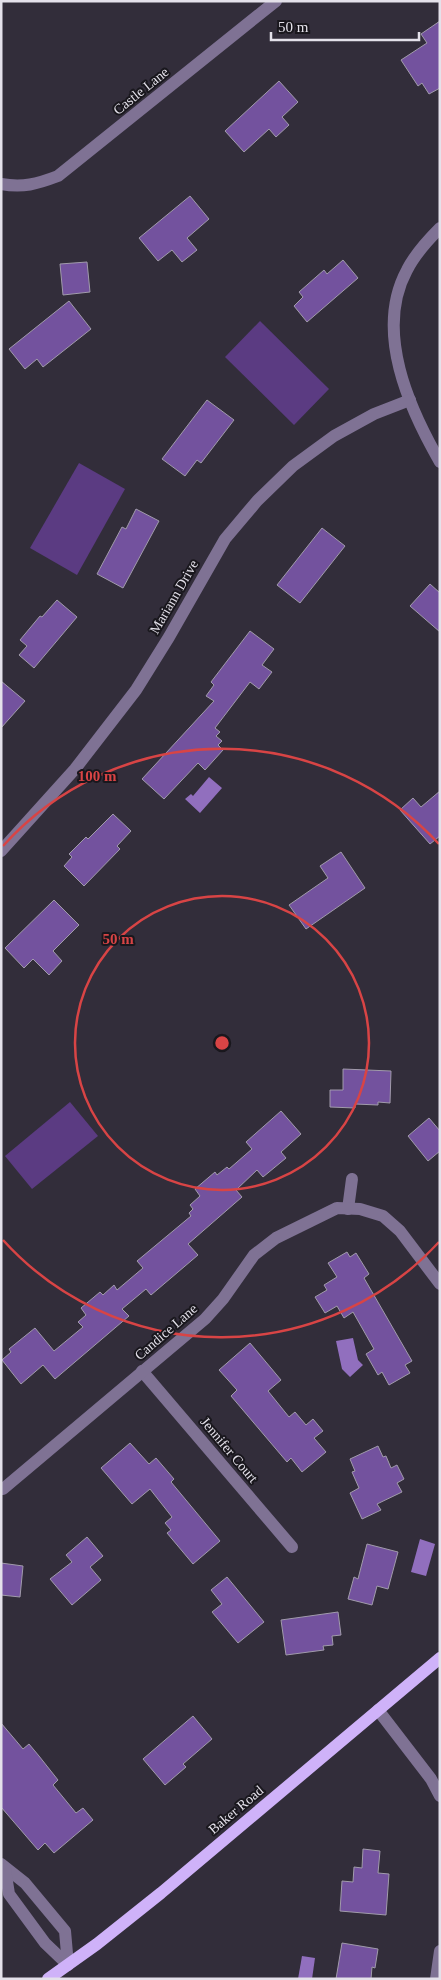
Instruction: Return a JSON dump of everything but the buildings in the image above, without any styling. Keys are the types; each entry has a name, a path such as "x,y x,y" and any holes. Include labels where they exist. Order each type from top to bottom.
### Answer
{"main road":[{"name":"Baker Road","path":"48,1979 97,1944 161,1893 440,1658"}],"street":[{"name":"Castle Lane","path":"1,184 17,187 38,183 58,176 276,1"},
{"path":"440,228 424,245 406,271 396,300 394,332 398,363 410,400 424,434 440,462"},
{"name":"Mariann Drive","path":"1,851 75,769 136,690 169,637 225,538 257,501 293,466 334,436 374,414 410,400"},
{"path":"348,1209 352,1179"},
{"name":"Candice Lane","path":"3,1489 205,1319 224,1299 254,1255 276,1238 315,1217 337,1208 360,1209 383,1216 400,1231 440,1284"},
{"name":"Jennifer Court","path":"142,1371 292,1548"},
{"path":"378,1710 431,1779 440,1796"},
{"path":"3,1867 25,1883 65,1931 68,1964"},
{"path":"3,1867 9,1894 45,1943 68,1964"},
{"path":"436,1979 440,1951"}],"shaded area":[{"path":"260,321 329,389 294,425 225,357"},
{"path":"79,463 125,489 77,575 30,548"},
{"path":"209,777 222,788 200,813 185,799 191,794 193,796"},
{"path":"70,1102 98,1136 32,1189 5,1156"},
{"path":"353,1338 358,1360 363,1365 350,1377 342,1369 336,1341"},
{"path":"420,1539 435,1544 426,1576 411,1572"},
{"path":"302,1956 315,1958 312,1979 298,1979"}]}
